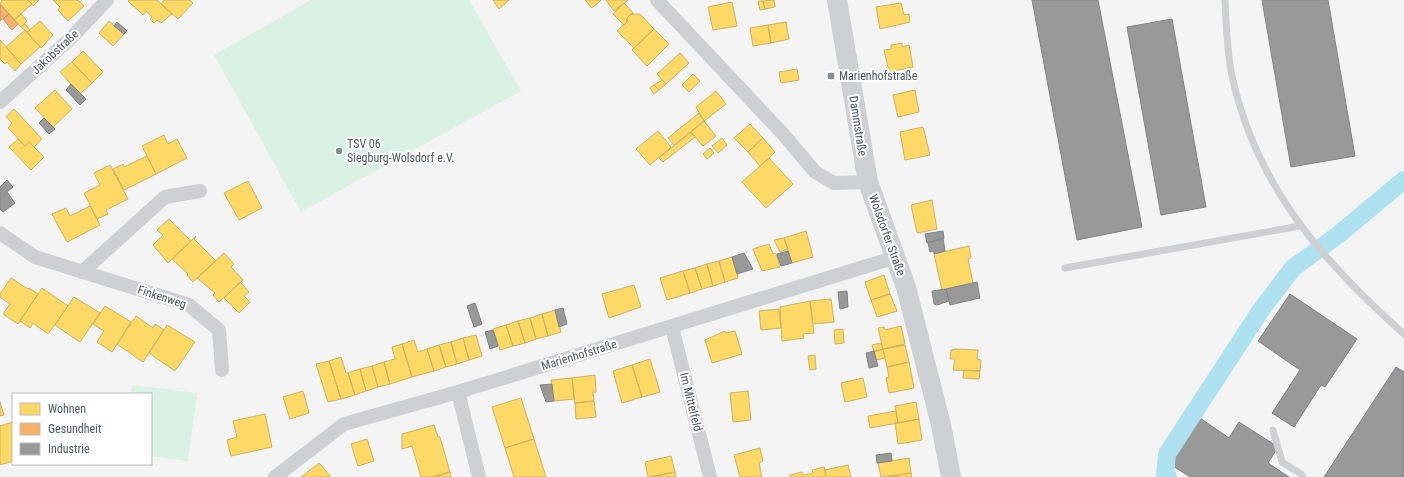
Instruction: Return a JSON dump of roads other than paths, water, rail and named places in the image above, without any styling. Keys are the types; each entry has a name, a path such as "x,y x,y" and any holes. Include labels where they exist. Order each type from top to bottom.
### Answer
{"street":[{"name":"Jakobstraße","path":"0,102 71,38 107,0"},
{"name":"Wolsdorfer Straße","path":"657,0 784,135 815,172 834,183 868,182 906,287 928,372 951,477"},
{"name":"Dammstraße","path":"836,0 868,182"},
{"path":"82,272 165,197 200,191"},
{"name":"Finkenweg","path":"0,233 35,257 189,305 219,330 222,370"},
{"name":"Marienhofstraße","path":"275,477 344,424 458,392 896,257"},
{"name":"Im Mittelfeld","path":"672,327 710,477"},
{"path":"458,392 479,477"}],"lane":[{"path":"1225,0 1232,74 1240,107 1252,140 1281,198 1300,226 1327,258 1372,306 1404,334"},
{"path":"1065,268 1300,226"},
{"path":"1273,430 1282,462 1301,474 1303,477"}],"waterway":[{"path":"1168,477 1165,475 1167,454 1261,310 1293,268 1338,235 1404,180"}],"place":[{"name":"Marienhofstraße","path":"831,76"},
{"name":"TSV 06 Siegburg-Wolsdorf e.V.","path":"339,151"}]}
